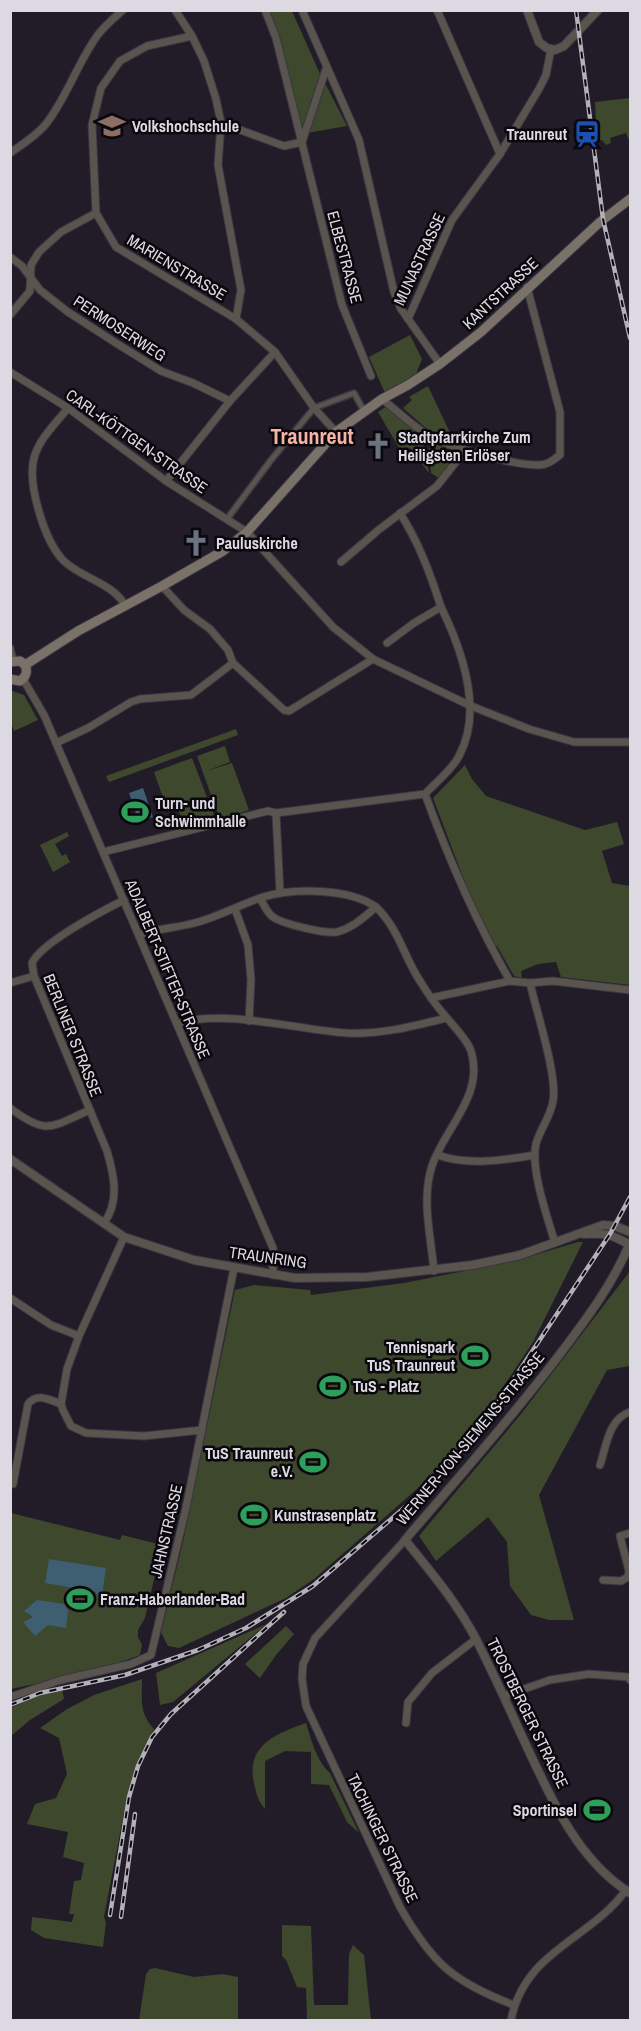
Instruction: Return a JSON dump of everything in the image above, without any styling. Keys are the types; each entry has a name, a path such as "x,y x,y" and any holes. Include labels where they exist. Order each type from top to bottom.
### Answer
{"main road":[{"name":"KANTSTRASSE","path":"25,666 78,631 213,558 247,532 336,432 382,399 416,381 481,332 527,287 600,222 630,199"},
{"path":"10,679 16,681 23,679 26,674 25,666 20,661 12,662"}],"street":[{"path":"10,153 45,125 97,35 123,10"},
{"path":"175,10 192,36 204,61 221,123 218,165 241,290 236,319"},
{"name":"ELBESTRASSE","path":"265,10 276,38 342,306 371,376"},
{"path":"302,10 359,140 389,274 401,309 440,364"},
{"path":"437,10 500,154"},
{"path":"527,10 539,42 551,49 564,46 598,10"},
{"name":"MARIENSTRASSE","path":"192,36 147,46 120,61 101,88 92,125 96,213 116,247 236,319 275,352 314,408 336,432"},
{"name":"MUNASTRASSE","path":"408,319 452,220 500,154 546,75 551,49"},
{"path":"221,123 284,146 302,142 326,69"},
{"path":"10,315 30,291 31,265 39,252 61,232 96,213"},
{"name":"PERMOSERWEG","path":"10,257 22,266 40,290 116,343 161,371 230,401"},
{"path":"382,399 426,434 459,449 540,465 551,463 560,455 560,412 527,287"},
{"path":"166,481 230,401 275,352"},
{"name":"CARL-KÖTTGEN-STRASSE","path":"10,372 68,408 166,481 247,532 333,627 373,659 471,706 529,729 574,742 630,742"},
{"path":"227,519 268,458 314,408 354,393 364,411"},
{"path":"68,408 48,433 34,456 32,474 42,518 46,531 63,561 116,593 125,605"},
{"path":"341,562 437,486 459,458 470,451"},
{"path":"103,852 268,811 276,813 425,794 459,756 471,706 460,653 417,540 400,513"},
{"path":"162,586 184,610 210,629 228,650 233,663 278,707 290,711 373,659"},
{"path":"387,643 441,607"},
{"path":"10,648 12,662"},
{"path":"56,743 88,728 131,702 140,699 191,695 233,663"},
{"name":"ADALBERT-STIFTER-STRASSE","path":"23,679 36,700 56,743 273,1248 273,1275"},
{"path":"425,794 469,905 510,981"},
{"path":"276,813 280,893"},
{"path":"139,935 196,923 260,898 280,893 318,892 360,898 376,907 388,919 431,998 471,1049 474,1063 467,1100 459,1119 432,1164 427,1190 434,1271"},
{"path":"260,898 275,919 322,933 337,932 353,926 376,907"},
{"name":"BERLINER STRASSE","path":"104,1223 112,1207 114,1177 107,1150 34,976 32,963 40,951 101,911 124,900"},
{"path":"235,909 248,945 251,980 249,1021"},
{"path":"10,983 34,976"},
{"path":"431,998 510,981 530,983 553,981 630,990"},
{"path":"530,983 552,1077 554,1101 536,1145 535,1155 540,1193 555,1243"},
{"path":"177,1024 184,1021 219,1018 348,1033 400,1029 446,1018"},
{"path":"10,1108 28,1121 42,1127 54,1125 90,1110"},
{"path":"438,1155 450,1160 504,1160 535,1155"},
{"name":"TRAUNRING","path":"10,1159 124,1237 194,1260 273,1275 306,1278 434,1271 492,1261 555,1243 603,1225 615,1226 630,1232"},
{"name":"TRAUNRING","path":"581,1234 604,1233 630,1245"},
{"path":"124,1237 79,1336 67,1369 62,1404 66,1419 71,1426 86,1433 144,1436 202,1430"},
{"name":"WERNER-VON-SIEMENS-STRASSE","path":"315,1638 405,1540 536,1386 604,1293 630,1245"},
{"name":"JAHNSTRASSE","path":"10,1697 55,1682 135,1663 151,1654 182,1526 234,1268"},
{"path":"10,1298 51,1326 79,1336"},
{"path":"13,1484 28,1404 32,1398 36,1397 62,1404"},
{"path":"600,1465 613,1424 630,1412"},
{"path":"603,1580 621,1581 628,1577 629,1571 620,1536 630,1533"},
{"name":"TROSTBERGER STRASSE","path":"405,1540 446,1591 476,1639 545,1787 569,1827 598,1866 628,1891"},
{"name":"TACHINGER STRASSE","path":"315,1638 303,1664 302,1679 306,1706 400,1907 425,1947 446,1969 477,1990 514,2005"},
{"path":"406,1723 408,1702 432,1673 476,1639"},
{"path":"504,1696 550,1680 589,1674 628,1677 630,1680"},
{"path":"511,2020 514,2005 530,1977 544,1960 611,1908 628,1891"}],"green space":[{"path":"267,11 292,11 320,74 301,132"},
{"path":"324,81 347,126 307,133"},
{"path":"630,98 630,143 626,133 610,138 611,143 606,145 602,140 597,140 595,102"},
{"path":"410,335 422,359 416,374 385,393 369,357"},
{"path":"428,386 451,435 448,437 428,430 403,408 412,400 409,397"},
{"path":"387,406 422,433 429,473 410,448 402,453 378,412"},
{"path":"428,438 457,456 439,478 431,473"},
{"path":"10,690 24,695 38,720 14,731 11,723"},
{"path":"236,729 238,735 109,782 106,776"},
{"path":"225,746 230,762 206,771 232,763 249,810 220,820 197,756"},
{"path":"192,758 207,797 168,812 154,772"},
{"path":"465,765 472,779 486,796 585,830 617,822 624,844 602,851 612,883 630,886 630,985 561,977 556,962 538,964 521,971 522,978 514,976 497,946 494,947 478,917 433,798"},
{"path":"208,799 214,815 184,826 178,809"},
{"path":"67,832 69,836 55,844 62,856 66,854 70,862 53,872 40,845"},
{"name":"TuS Traunreut e.V.","path":"583,1242 533,1342 474,1431 433,1475 314,1579 286,1598 179,1648 168,1646 161,1632 183,1542 235,1290 254,1285 310,1290 311,1295 404,1283 514,1261"},
{"path":"630,1271 630,1366 607,1370 539,1495 574,1620 549,1620 531,1615 510,1586 507,1542 488,1517 436,1561 419,1536 521,1414"},
{"name":"Franz-Haberlander-Bad","path":"11,1513 120,1540 122,1535 162,1545 145,1618 138,1630 138,1637 142,1645 140,1655 60,1679 11,1689"},
{"path":"267,1624 173,1702 160,1705 156,1673"},
{"path":"286,1626 294,1634 260,1678 245,1664"},
{"path":"142,1679 144,1712 154,1729 136,1765 127,1797 104,1917 106,1922 103,1947 44,1938 31,1930 32,1917 72,1922 74,1914 69,1914 74,1881 81,1880 84,1863 63,1857 68,1832 27,1824 35,1804 56,1798 67,1774 59,1738 40,1728 67,1709 94,1695"},
{"path":"62,1689 64,1699 30,1720 11,1736 11,1708 40,1694"},
{"path":"306,1723 318,1757 330,1773 359,1833 347,1822 329,1785 311,1784 311,1752 285,1751 265,1761 265,1809 259,1800 252,1770 259,1750 284,1731"},
{"path":"282,1925 311,1926 314,2005 348,2005 349,1954 353,1945 364,1955 371,2020 307,2020 306,1988 297,1987 286,1960 282,1956"},
{"path":"155,1968 194,1977 223,1974 238,1977 238,2020 139,2020 146,1974 150,1969"}],"water":[{"path":"143,788 153,817 139,822 129,793"},
{"path":"49,1559 106,1568 102,1595 45,1583"},
{"path":"37,1600 64,1604 68,1611 66,1628 48,1625 35,1636 23,1622 33,1617 24,1611"}],"railway":[{"path":"576,10 603,219 630,338"},
{"path":"10,1705 40,1693 125,1675 198,1650 246,1628 313,1586 432,1484 476,1436 610,1234 630,1197"},
{"path":"110,1915 129,1797 138,1766 152,1737 171,1714 284,1612"},
{"path":"121,1917 135,1814"}],"place":[{"name":"Volkshochschule","path":"112,126"},
{"name":"Traunreut","path":"587,134"},
{"name":"Stadtpfarrkirche Zum Heiligsten Erlöser","path":"378,446"},
{"name":"Pauluskirche","path":"196,543"},
{"name":"Turn- und Schwimmhalle","path":"135,812"},
{"name":"Tennispark TuS Traunreut","path":"475,1356"},
{"name":"TuS - Platz","path":"333,1386"},
{"name":"TuS Traunreut e.V.","path":"313,1462"},
{"name":"Kunstrasenplatz","path":"254,1515"},
{"name":"Franz-Haberlander-Bad","path":"80,1599"},
{"name":"Sportinsel","path":"597,1810"}],"district":[{"name":"Traunreut","path":"312,436"}]}
